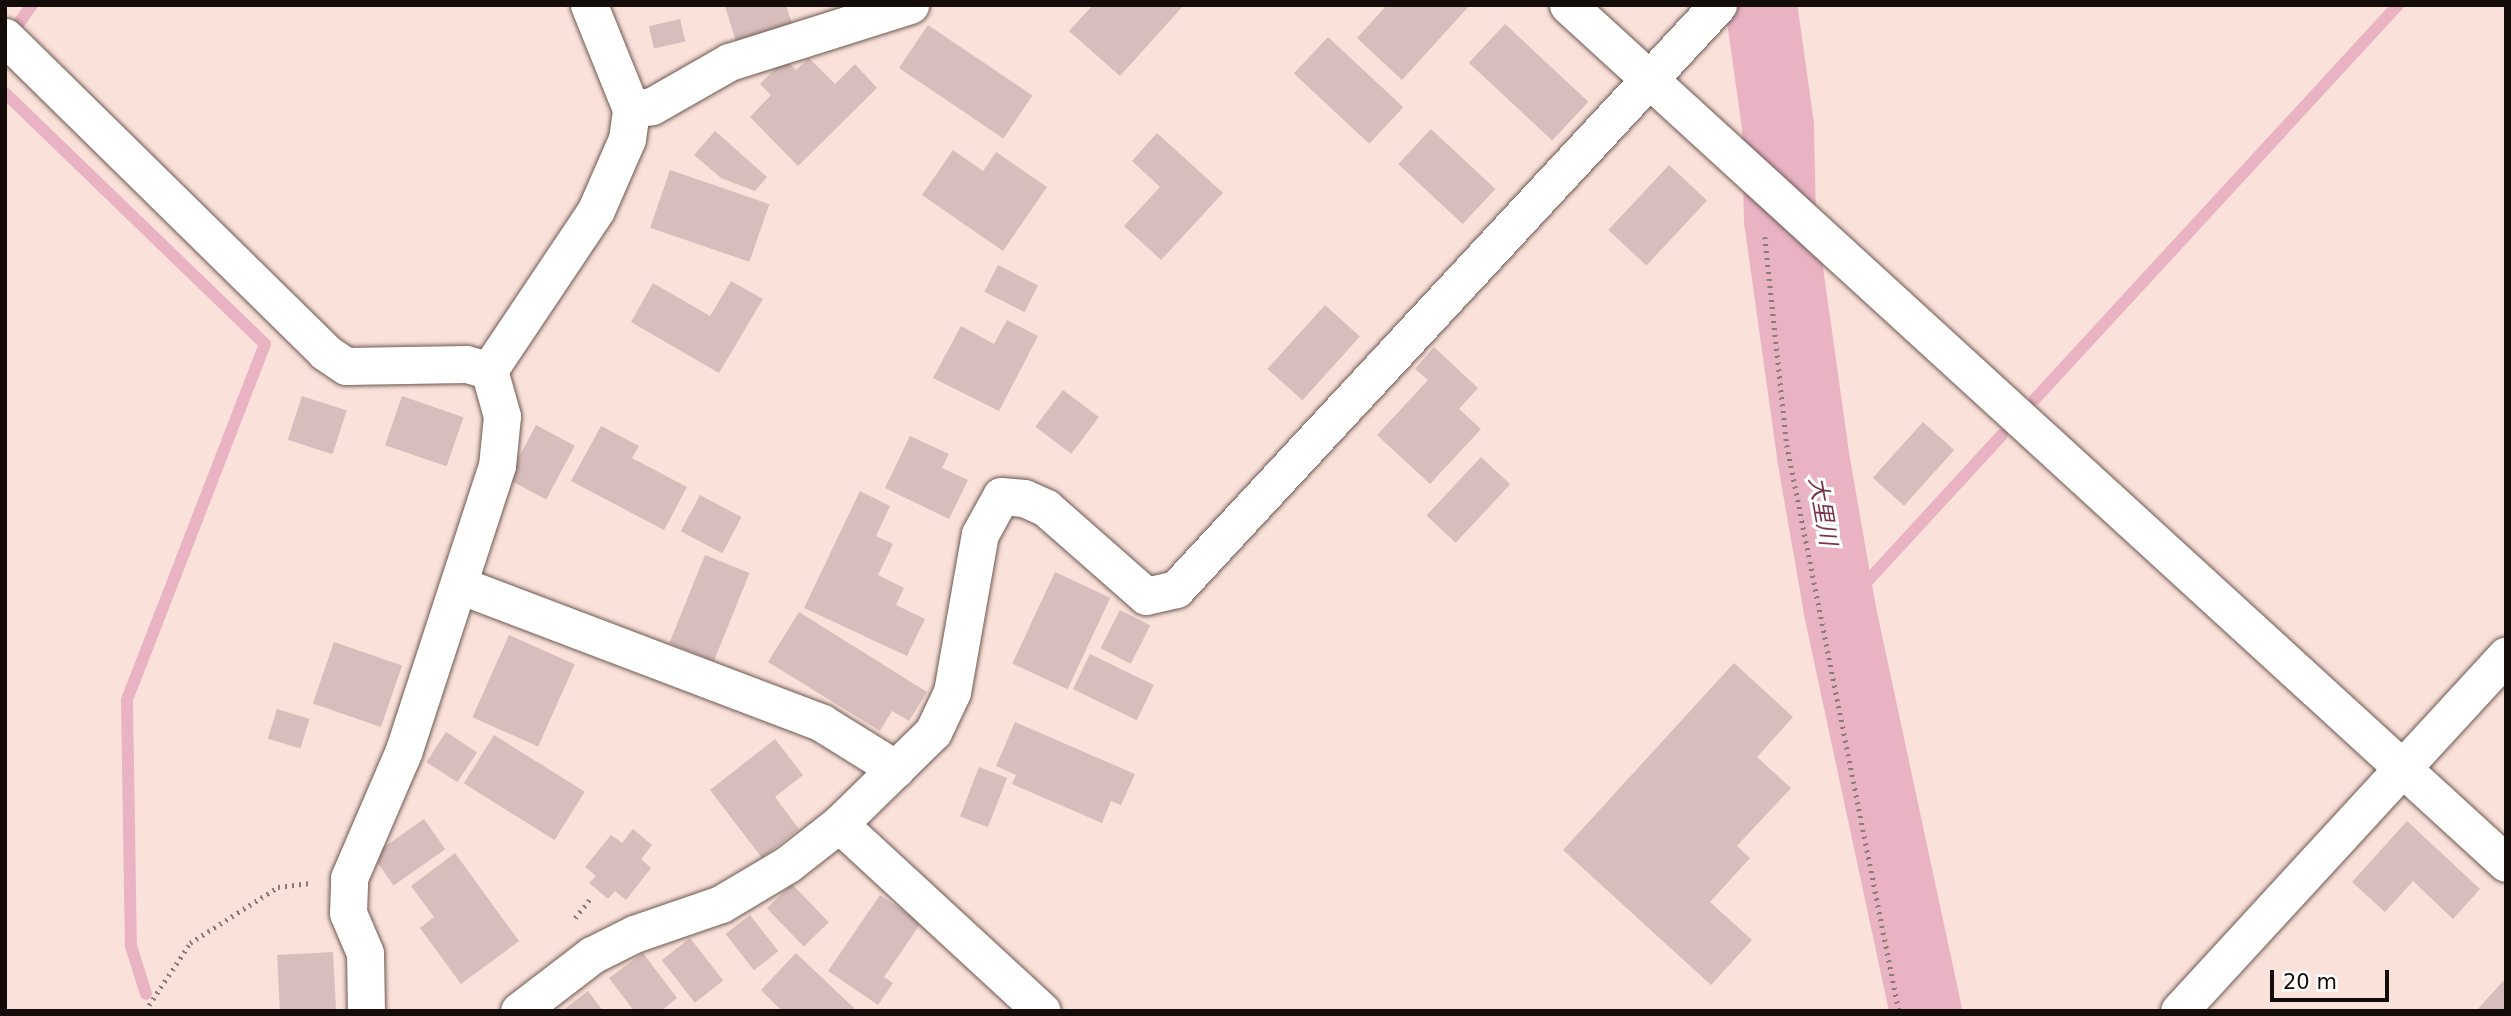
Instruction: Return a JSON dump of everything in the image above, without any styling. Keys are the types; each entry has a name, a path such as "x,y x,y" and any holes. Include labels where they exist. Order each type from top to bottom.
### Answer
{"street":[{"path":"366,1011 365,953 348,913 349,878 404,750 462,586 496,467 502,416 489,370 596,210 627,139 631,109 589,5"},
{"path":"631,109 652,106 729,62 910,5"},
{"path":"1568,5 2506,863"},
{"path":"519,1011 592,956 634,933 721,904 788,864 839,824 933,732 952,692 980,534 1000,496 1024,498 1046,508 1146,596 1176,589 1717,5"},
{"path":"11,43 325,352 346,366 466,364 489,370"},
{"path":"462,586 822,723 895,769"},
{"path":"2179,1011 2506,655"},
{"path":"839,824 1042,1011"}],"path":[{"path":"1759,180 1787,446 1899,1011"},
{"path":"145,1011 190,943 278,887 349,878"}],"building":[{"path":"786,5 794,30 738,48 725,6"},
{"path":"1093,5 1184,5 1120,76 1069,31"},
{"path":"1387,5 1470,5 1402,80 1357,38"},
{"path":"680,19 685,41 654,49 649,26"},
{"path":"1505,24 1588,102 1552,141 1469,63"},
{"path":"928,25 1032,95 1003,139 899,68"},
{"path":"1328,37 1403,107 1369,144 1294,74"},
{"path":"809,58 835,84 855,64 877,88 798,166 750,117 771,95 760,84 785,59 796,70"},
{"path":"1431,129 1495,189 1463,224 1398,164"},
{"path":"715,131 767,177 755,191 721,178 694,155"},
{"path":"1157,133 1223,193 1161,260 1124,226 1160,187 1132,161"},
{"path":"953,150 983,171 996,152 1047,187 1003,251 922,195"},
{"path":"1669,165 1707,200 1646,266 1608,230"},
{"path":"670,170 769,204 749,262 650,228"},
{"path":"998,265 1038,285 1024,312 984,292"},
{"path":"731,281 763,299 719,373 631,322 653,283 710,316"},
{"path":"1325,305 1360,336 1302,400 1267,369"},
{"path":"1007,320 1038,336 999,411 933,378 961,326 994,344"},
{"path":"1434,347 1478,388 1459,409 1481,429 1430,484 1377,435 1428,380 1415,369"},
{"path":"1063,390 1099,417 1071,454 1035,427"},
{"path":"302,396 347,411 332,454 288,440"},
{"path":"402,396 463,417 447,466 385,445"},
{"path":"1923,422 1954,450 1904,506 1873,478"},
{"path":"536,425 575,446 546,500 507,479"},
{"path":"601,426 639,446 632,458 687,487 664,530 571,481"},
{"path":"910,436 949,454 942,468 968,480 949,519 885,488"},
{"path":"1481,457 1510,484 1456,543 1426,516"},
{"path":"860,491 890,506 876,536 893,544 878,575 904,588 896,605 925,619 907,656 804,608"},
{"path":"700,495 741,517 722,553 681,531"},
{"path":"705,555 750,573 714,661 669,643"},
{"path":"1055,572 1110,598 1068,689 1012,664"},
{"path":"1120,610 1150,625 1131,664 1100,648"},
{"path":"799,612 927,692 909,721 892,711 880,731 768,662"},
{"path":"509,635 575,664 538,747 472,717"},
{"path":"334,642 402,665 381,727 313,703"},
{"path":"1090,654 1154,685 1137,720 1073,689"},
{"path":"1734,663 1793,717 1757,757 1791,788 1737,846 1750,858 1710,902 1752,940 1711,985 1563,850"},
{"path":"277,709 310,719 300,749 268,739"},
{"path":"1015,722 1135,774 1121,805 1111,801 1102,823 1012,784 1016,775 996,766"},
{"path":"446,732 477,752 457,782 426,762"},
{"path":"494,735 585,792 555,840 464,783"},
{"path":"775,739 803,775 775,797 799,829 762,858 710,790"},
{"path":"979,767 1007,778 988,827 960,816"},
{"path":"424,819 445,849 394,885 372,855"},
{"path":"2407,821 2480,889 2453,919 2413,881 2385,912 2352,882"},
{"path":"633,829 652,845 641,859 651,868 626,900 615,891 608,899 589,883 596,876 585,867 611,835 622,843"},
{"path":"455,853 519,941 461,984 420,928 434,917 411,886"},
{"path":"792,884 829,922 804,946 767,908"},
{"path":"880,895 921,923 884,977 893,983 878,1005 828,971"},
{"path":"750,915 778,951 754,970 726,934"},
{"path":"690,938 723,981 695,1003 662,960"},
{"path":"333,952 336,1011 280,1011 277,955"},
{"path":"643,953 677,998 661,1011 634,1011 609,978"},
{"path":"796,953 857,1011 782,1011 761,990"},
{"path":"2506,978 2506,1011 2476,1011"},
{"path":"588,991 603,1011 562,1011"}],"waterway":[{"path":"10,36 32,5"},
{"name":"大里川","path":"1761,5 1778,126 1780,220 1813,456 1840,611 1926,1011"},
{"path":"2035,399 2398,5"},
{"path":"5,93 265,344 127,700 131,946 146,994"},
{"path":"1840,611 2002,435"}]}
